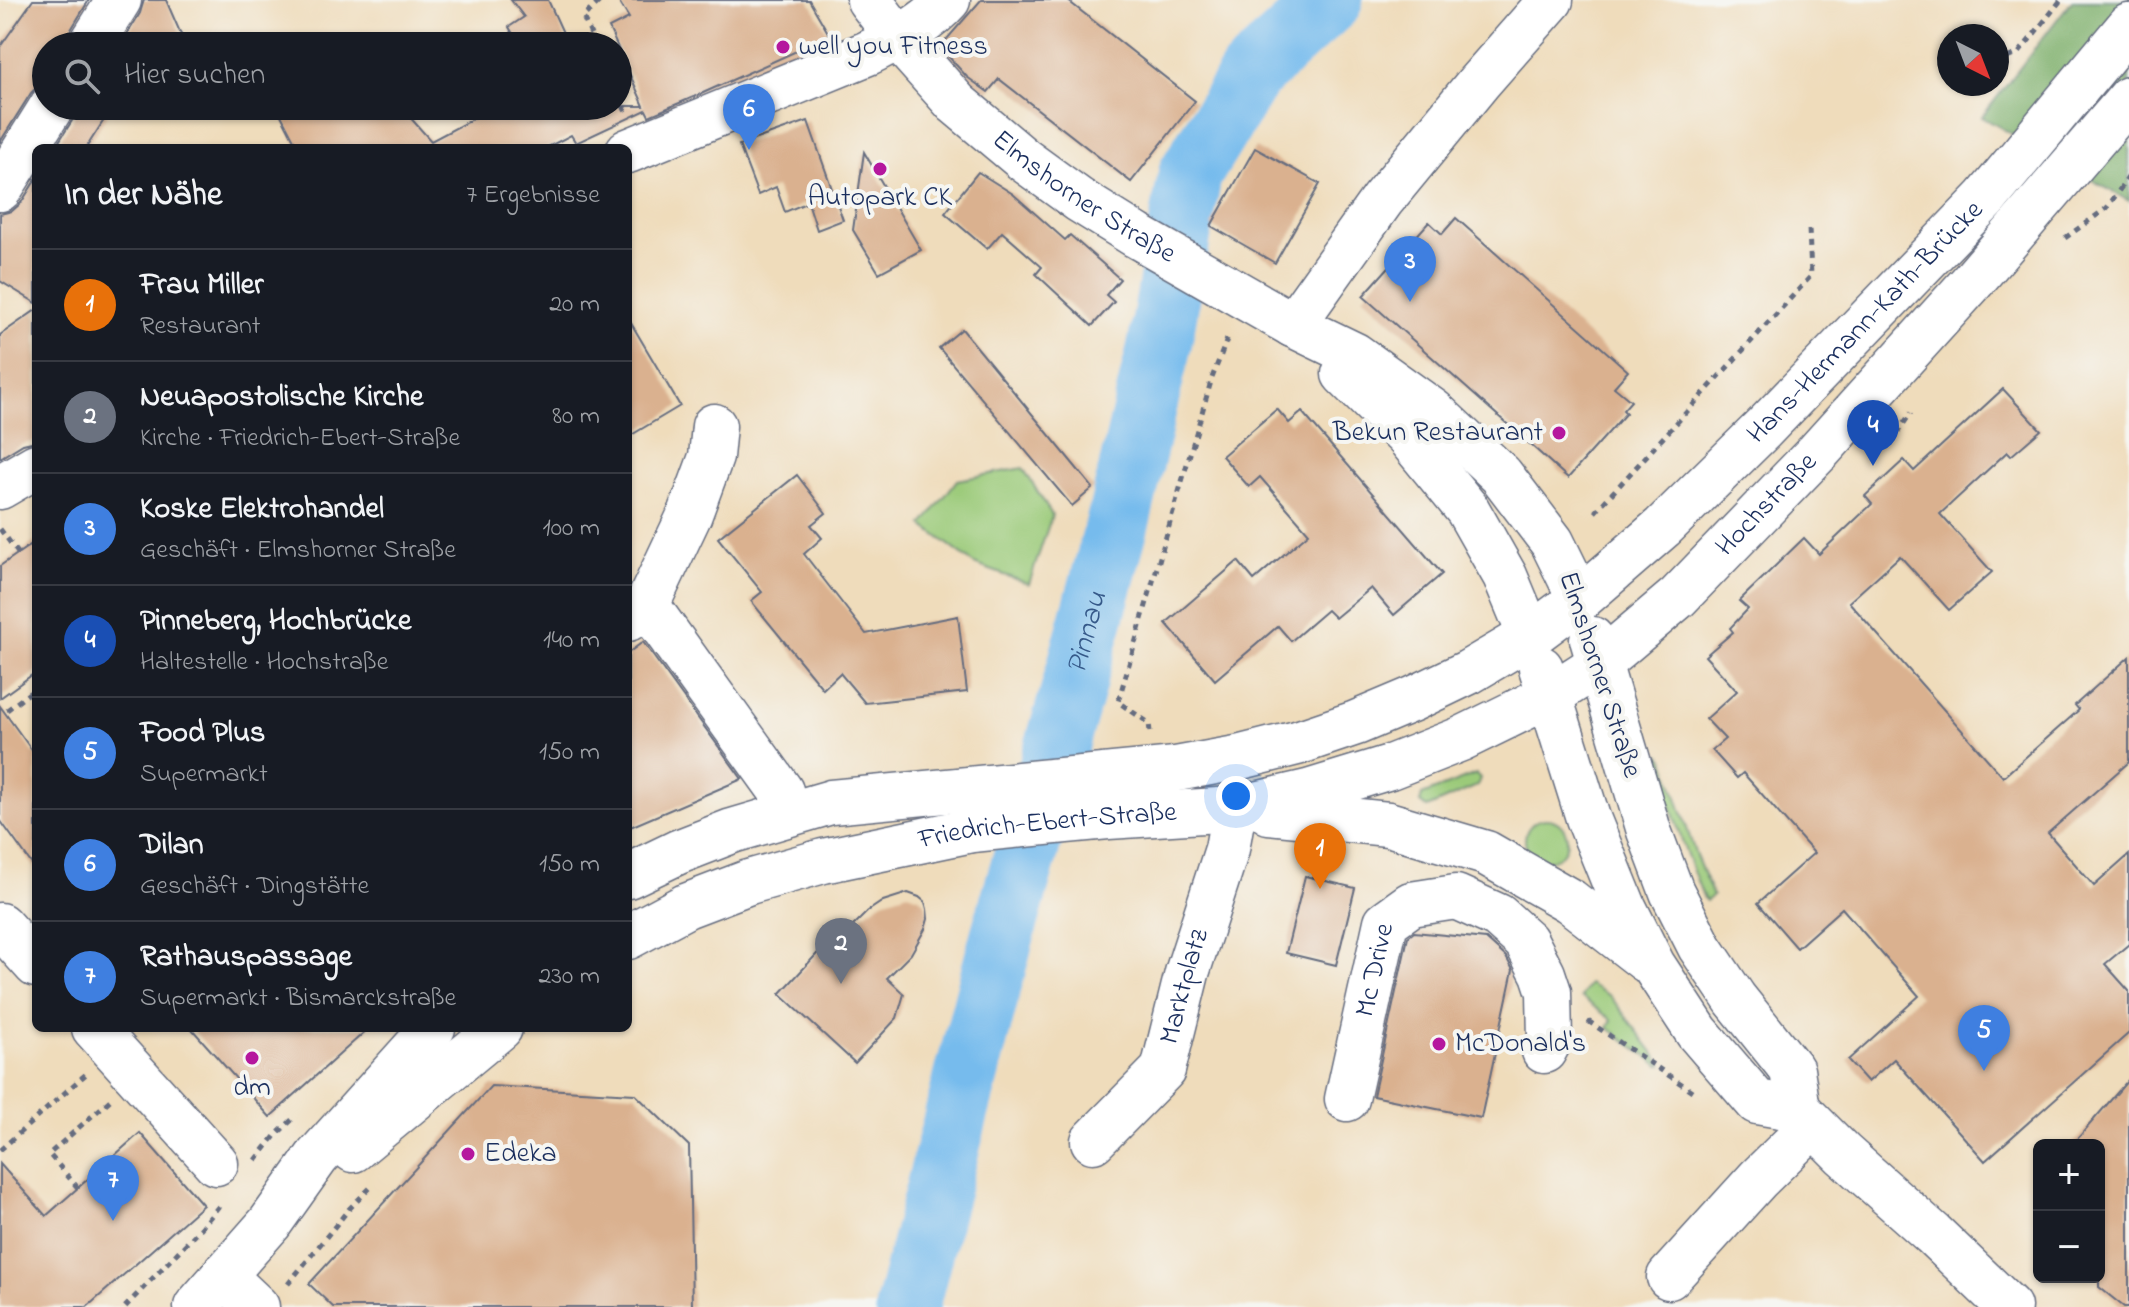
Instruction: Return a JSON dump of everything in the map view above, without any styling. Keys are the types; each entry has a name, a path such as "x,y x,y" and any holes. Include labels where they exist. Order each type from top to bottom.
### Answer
{"main road":[{"path":"99,32 119,0"},
{"name":"Elmshorner Straße","path":"869,0 956,103 1024,160 1079,200 1137,236 1293,325 1355,355 1433,411 1501,475 1552,542 1580,599 1649,831 1672,892 1700,947 1735,999 1792,1070 1806,1117"},
{"path":"632,149 868,53 932,17 948,0"},
{"path":"1293,325 1382,200 1551,0"},
{"name":"Hans-Hermann-Kath-Brücke","path":"1580,599 1663,527 1763,429 1986,198 2129,26"},
{"name":"Hans-Hermann-Kath-Brücke","path":"2019,228 2129,99"},
{"path":"0,189 43,120"},
{"name":"Hochstraße","path":"1599,664 1678,597 1807,463 2019,228"},
{"name":"Elmshorner Straße","path":"1293,325 1408,437 1467,509 1505,576 1530,636 1588,818 1624,907 1653,965 1697,1032 1757,1102 1806,1117"},
{"path":"714,426 711,457 690,514 637,612 781,791 788,814 786,840 775,860 749,882"},
{"path":"0,487 32,468"},
{"name":"Friedrich-Ebert-Straße","path":"1111,796 1176,769 1297,743 1356,723 1469,672 1530,636 1580,599"},
{"name":"Friedrich-Ebert-Straße","path":"632,874 719,836 831,802 973,809 1111,796 1234,809 1308,792 1390,767 1491,726 1551,695 1599,664"},
{"name":"Friedrich-Ebert-Straße","path":"632,935 686,906 749,882 823,861 973,809"},
{"name":"Elmshorner Straße","path":"1234,809 1388,824 1486,853 1570,901 1653,965"},
{"name":"Marktplatz","path":"1093,1141 1163,1070 1187,973 1227,849 1234,809"},
{"name":"Mc Drive","path":"1347,1099 1386,922 1411,904 1456,897 1498,916 1526,941 1549,992 1550,1040 1544,1051"},
{"path":"0,925 32,961"},
{"path":"257,1307 210,1291 270,1223 317,1157 429,1032"},
{"path":"270,1223 455,1045 489,1032"},
{"path":"109,1037 222,1180"},
{"path":"1669,1277 1758,1179 1806,1117 2009,1307"}],"path":[{"path":"590,32 583,17 601,0"},
{"path":"2009,57 2019,53 2061,0"},
{"path":"1595,512 1811,276 1809,228"},
{"path":"1151,736 1149,723 1118,702 1212,378 1244,296"},
{"path":"0,529 18,553"},
{"path":"7,710 32,691"},
{"path":"1583,1017 1700,1096"},
{"path":"0,1150 109,1037"},
{"path":"78,1188 49,1154 113,1097"},
{"path":"125,1307 202,1227 222,1180"}],"green space":[{"path":"2072,0 2129,0 2129,201 1982,117 1998,96 2009,96 2009,82"},
{"path":"1023,468 1052,515 1029,584 974,564 923,525 957,480"},
{"path":"1661,755 1713,896 1706,901 1655,760"},
{"path":"1476,774 1480,778 1477,786 1427,808 1420,803 1422,795"},
{"path":"1546,819 1561,825 1567,840 1561,855 1546,861 1531,855 1525,840 1531,825"},
{"path":"1589,984 1610,996 1663,1065 1608,1028 1612,1020 1581,997"}],"building":[{"path":"33,0 89,0 70,32 32,32 32,92 0,142 0,47"},
{"path":"144,0 166,0 180,32 128,32"},
{"path":"511,0 548,0 563,32 512,32 509,27 524,17"},
{"path":"618,0 809,0 830,36 649,116 646,110 632,117 632,106 644,106 632,79 632,32 611,32 609,28 629,18"},
{"path":"981,0 1067,0 1195,101 1131,182 999,79 988,92 967,77 940,47"},
{"path":"72,120 104,120 89,144 57,144"},
{"path":"284,120 412,120 431,141 471,120 625,120 576,143 571,135 554,144 296,144"},
{"path":"808,121 843,220 817,230 808,202 785,212 776,187 758,195 739,145"},
{"path":"1255,148 1320,184 1275,263 1211,226"},
{"path":"864,152 921,250 879,273 853,230"},
{"path":"978,172 1013,194 1065,240 1070,235 1120,279 1106,295 1114,302 1092,326 1036,274 1042,267 1002,232 987,249 945,213"},
{"path":"32,185 32,301 0,281 0,214 12,211"},
{"path":"1456,218 1628,371 1614,387 1631,401 1623,410 1626,413 1568,478 1363,296 1429,222 1442,234"},
{"path":"32,313 32,442 0,458 0,335"},
{"path":"632,325 680,406 632,435"},
{"path":"962,329 1093,488 1072,506 939,348"},
{"path":"2003,389 2041,430 2011,456 2007,452 1940,514 1992,572 1949,610 1900,556 1849,602 2003,777 2079,710 2075,705 2129,657 2129,762 2048,833 2094,886 2129,855 2129,944 2105,964 2129,991 2129,1033 1985,1161 1894,1059 1868,1082 1848,1060 1919,996 1842,908 1797,948 1758,903 1814,853 1743,773 1737,778 1712,750 1725,739 1706,719 1737,691 1705,656 1733,632 1730,628 1748,609 1739,601 1804,538 1819,554 1872,504 1865,496 1904,460 1914,471"},
{"path":"1277,409 1289,423 1302,412 1442,574 1394,615 1371,588 1335,618 1327,610 1291,641 1278,626 1215,680 1166,623 1238,561 1254,580 1309,533 1260,477 1249,487 1222,456"},
{"path":"797,475 826,513 811,525 822,538 804,554 866,634 958,616 967,692 865,703 840,673 823,689 751,601 762,592 718,538"},
{"path":"32,544 32,675 0,698 0,566"},
{"path":"643,642 742,779 632,826 632,650"},
{"path":"0,706 32,750 32,864 0,820"},
{"path":"1305,876 1355,888 1336,965 1286,953"},
{"path":"908,893 925,902 928,919 925,929 911,954 887,978 904,994 897,1018 855,1063 780,994 837,932 842,937 883,901"},
{"name":"McDonald's","path":"1414,932 1486,939 1506,957 1513,970 1481,1118 1373,1096 1408,937"},
{"path":"195,1032 365,1032 270,1117"},
{"path":"2129,1079 2129,1307 2124,1307 2099,1287 2099,1283 2105,1283 2105,1139 2077,1139"},
{"path":"491,1086 635,1094 689,1146 692,1307 333,1307 309,1284"},
{"path":"140,1133 203,1205 87,1307 0,1307 0,1164 46,1216"}],"waterway":[{"name":"Pinnau","path":"907,1307 1002,937 1120,514 1160,343 1190,174 1250,75 1331,0"}],"place":[{"name":"well you Fitness","path":"783,47"},
{"name":"Dilan","path":"749,150"},
{"name":"Autopark CK","path":"880,169"},
{"name":"Koske Elektrohandel","path":"1410,302"},
{"name":"Bekun Restaurant","path":"1559,433"},
{"name":"Pinneberg, Hochbrücke","path":"1873,466"},
{"name":"Frau Miller","path":"1320,889"},
{"name":"Neuapostolische Kirche","path":"841,984"},
{"name":"McDonald's","path":"1439,1044"},
{"name":"dm","path":"252,1058"},
{"name":"Food Plus","path":"1984,1071"},
{"name":"Edeka","path":"468,1154"},
{"name":"Rathauspassage","path":"113,1221"}]}
